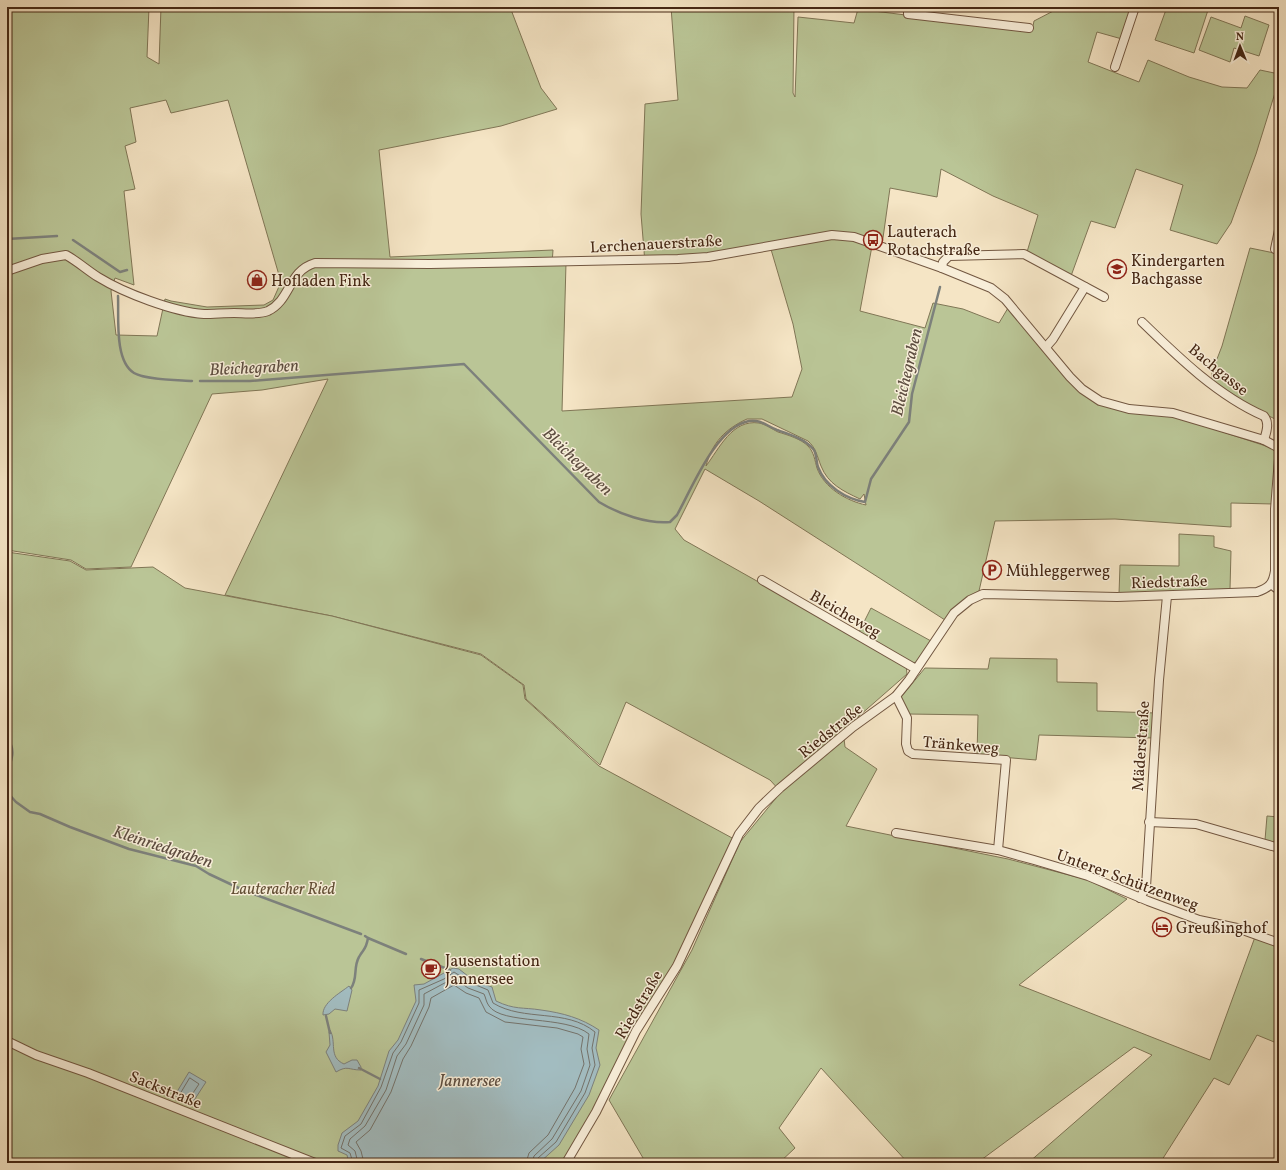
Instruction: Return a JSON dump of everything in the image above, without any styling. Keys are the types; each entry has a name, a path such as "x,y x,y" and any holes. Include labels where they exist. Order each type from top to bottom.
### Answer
{"street":[{"path":"908,7 908,14 1029,28"},
{"path":"1115,67 1135,7"},
{"path":"1279,230 1275,250 1279,250"},
{"name":"Lerchenauerstraße","path":"7,271 42,259 66,255 99,278 148,300 176,308 209,314 267,312 284,297 299,271 308,265 321,262 430,264 678,259 708,257 760,249 832,235 854,237 942,268 991,288 1004,299 1078,385 1100,400 1129,409 1173,413 1264,440 1273,443 1279,448"},
{"path":"942,268 943,262 949,256 1024,254 1104,297"},
{"path":"1046,347 1053,339 1085,287"},
{"name":"Bachgasse","path":"1142,322 1227,397 1243,407 1264,416 1267,426 1264,440"},
{"path":"1279,459 1275,509 1274,581 1271,584 1276,588 1279,588"},
{"name":"Bleicheweg","path":"762,580 916,669"},
{"name":"Riedstraße","path":"566,1163 596,1112 636,1031 677,966 739,834 759,808 780,788 852,727 896,696 954,613 970,600 983,594 1117,597 1167,596 1256,592 1267,589 1271,584"},
{"name":"Mäderstraße","path":"1140,898 1146,887 1149,822 1167,596"},
{"name":"Tränkeweg","path":"896,696 907,718 906,744 908,751 912,754 1006,760 998,850"},
{"path":"1149,822 1196,824 1279,848"},
{"name":"Unterer Schützenweg","path":"896,833 998,850 1088,876 1140,898 1199,920 1237,928 1279,943"},
{"name":"Sackstraße","path":"7,1041 36,1056 88,1073 315,1163"}],"green space":[{"path":"7,7 149,7 147,57 159,64 161,7 510,7 541,88 557,109 501,126 379,150 390,257 553,250 552,264 566,263 562,411 792,397 802,369 793,324 770,246 697,261 645,263 641,214 645,104 678,100 671,7 794,7 793,93 795,97 798,17 854,23 858,9 1032,31 1034,21 1061,7 1082,11 1083,7 1132,7 1122,39 1097,32 1088,62 1139,82 1148,60 1189,77 1222,87 1247,88 1260,70 1279,74 1279,80 1256,154 1231,223 1217,244 1170,230 1183,185 1136,169 1115,228 1091,221 1071,276 1027,252 1038,215 993,196 941,169 937,197 890,188 882,245 872,246 860,311 925,328 933,303 963,309 999,323 1008,308 1086,395 1171,415 1275,449 1273,504 1231,503 1231,527 1115,519 995,521 979,591 960,603 945,620 759,501 705,469 675,529 684,540 906,665 907,674 843,730 845,747 877,769 846,826 1008,859 1088,880 1127,899 1019,985 1210,1060 1255,937 1279,945 1279,1044 1257,1035 1229,1085 1214,1078 1160,1163 1028,1163 1152,1055 1134,1047 977,1163 908,1163 821,1068 779,1128 795,1148 779,1163 646,1163 609,1100 692,950 740,842 781,792 770,780 626,702 600,765 526,699 524,685 481,654 332,616 225,595 328,379 262,390 212,394 131,567 86,569 71,560 7,550","holes":["166,100 171,113 228,100 281,282 273,300 264,305 207,307 165,299 157,336 116,335 111,291 115,278 134,285 124,191 135,189 125,146 136,142 130,108","747,419 762,419 808,441 815,449 821,466 828,478 842,490 860,499 864,494 866,505 844,497 825,482 820,475 812,451 808,446 798,439 759,423 750,423 734,430 721,444 706,466 712,450 720,438 732,427"]},
{"path":"1167,7 1209,7 1194,53 1155,40"},
{"path":"1245,16 1269,25 1259,56 1234,48 1230,62 1199,50 1211,17 1241,28"},
{"path":"1250,248 1279,254 1279,421 1241,402 1212,381 1212,372 1222,346"},
{"path":"1179,534 1214,536 1214,547 1231,551 1230,589 1119,594 1120,565 1179,566"},
{"name":"Lauteracher Ried","path":"7,552 70,561 86,570 153,567 185,588 332,616 481,655 523,685 525,699 599,766 734,839 689,949 563,1163 7,1163"},
{"path":"871,608 931,641 917,662 912,663 859,632"},
{"path":"990,658 1057,659 1057,682 1097,683 1097,711 1155,713 1153,738 1039,735 1036,760 977,755 978,715 908,714 901,701 901,697 925,668 988,669"},
{"path":"1267,816 1279,817 1279,847 1265,840"}],"water":[{"name":"Jannersee","path":"453,968 459,969 473,980 492,987 496,1001 503,1004 564,1014 579,1019 599,1030 596,1048 600,1065 589,1095 559,1145 539,1163 349,1163 347,1155 338,1151 338,1145 342,1133 358,1121 378,1086 389,1051 398,1040 416,1001 414,985 424,984"},
{"path":"349,986 352,990 347,1011 335,1009 329,1014 323,1015 323,1011 328,1002"},
{"path":"330,1030 333,1039 334,1053 339,1061 344,1064 352,1060 357,1060 361,1070 346,1068 336,1072 326,1052 330,1045"},
{"path":"189,1072 206,1082 191,1105 175,1095"}],"waterway":[{"path":"7,239 57,236"},
{"path":"73,240 120,272 127,270"},
{"name":"Bleichegraben","path":"200,381 250,381 464,364 599,502 624,514 643,520 670,522 677,515 706,460 716,446 726,434 737,426 749,421 763,423 797,437 807,443 816,454 818,467 821,474 831,486 844,495 865,502 871,479 909,422 912,394 940,287"},
{"name":"Bleichegraben","path":"118,296 120,349 123,359 128,367 134,373 146,377 192,381"},
{"name":"Kleinriedgraben","path":"7,740 12,747 12,759 7,770"},
{"name":"Kleinriedgraben","path":"7,792 16,802 30,812 40,814 129,849 196,866 209,874 243,890 361,934"},
{"path":"351,988 354,981 357,961 366,947 368,938 365,936"},
{"name":"Kleinriedgraben","path":"368,938 406,954"},
{"name":"Kleinriedgraben","path":"421,959 450,970"},
{"path":"326,1016 330,1033"},
{"path":"359,1068 380,1079"}],"place":[{"name":"Lauterach Rotachstraße","path":"873,240"},
{"name":"Kindergarten Bachgasse","path":"1117,269"},
{"name":"Hofladen Fink","path":"257,280"},
{"name":"Mühleggerweg","path":"992,570"},
{"name":"Greußinghof","path":"1162,927"},
{"name":"Jausenstation Jannersee","path":"431,969"}]}
